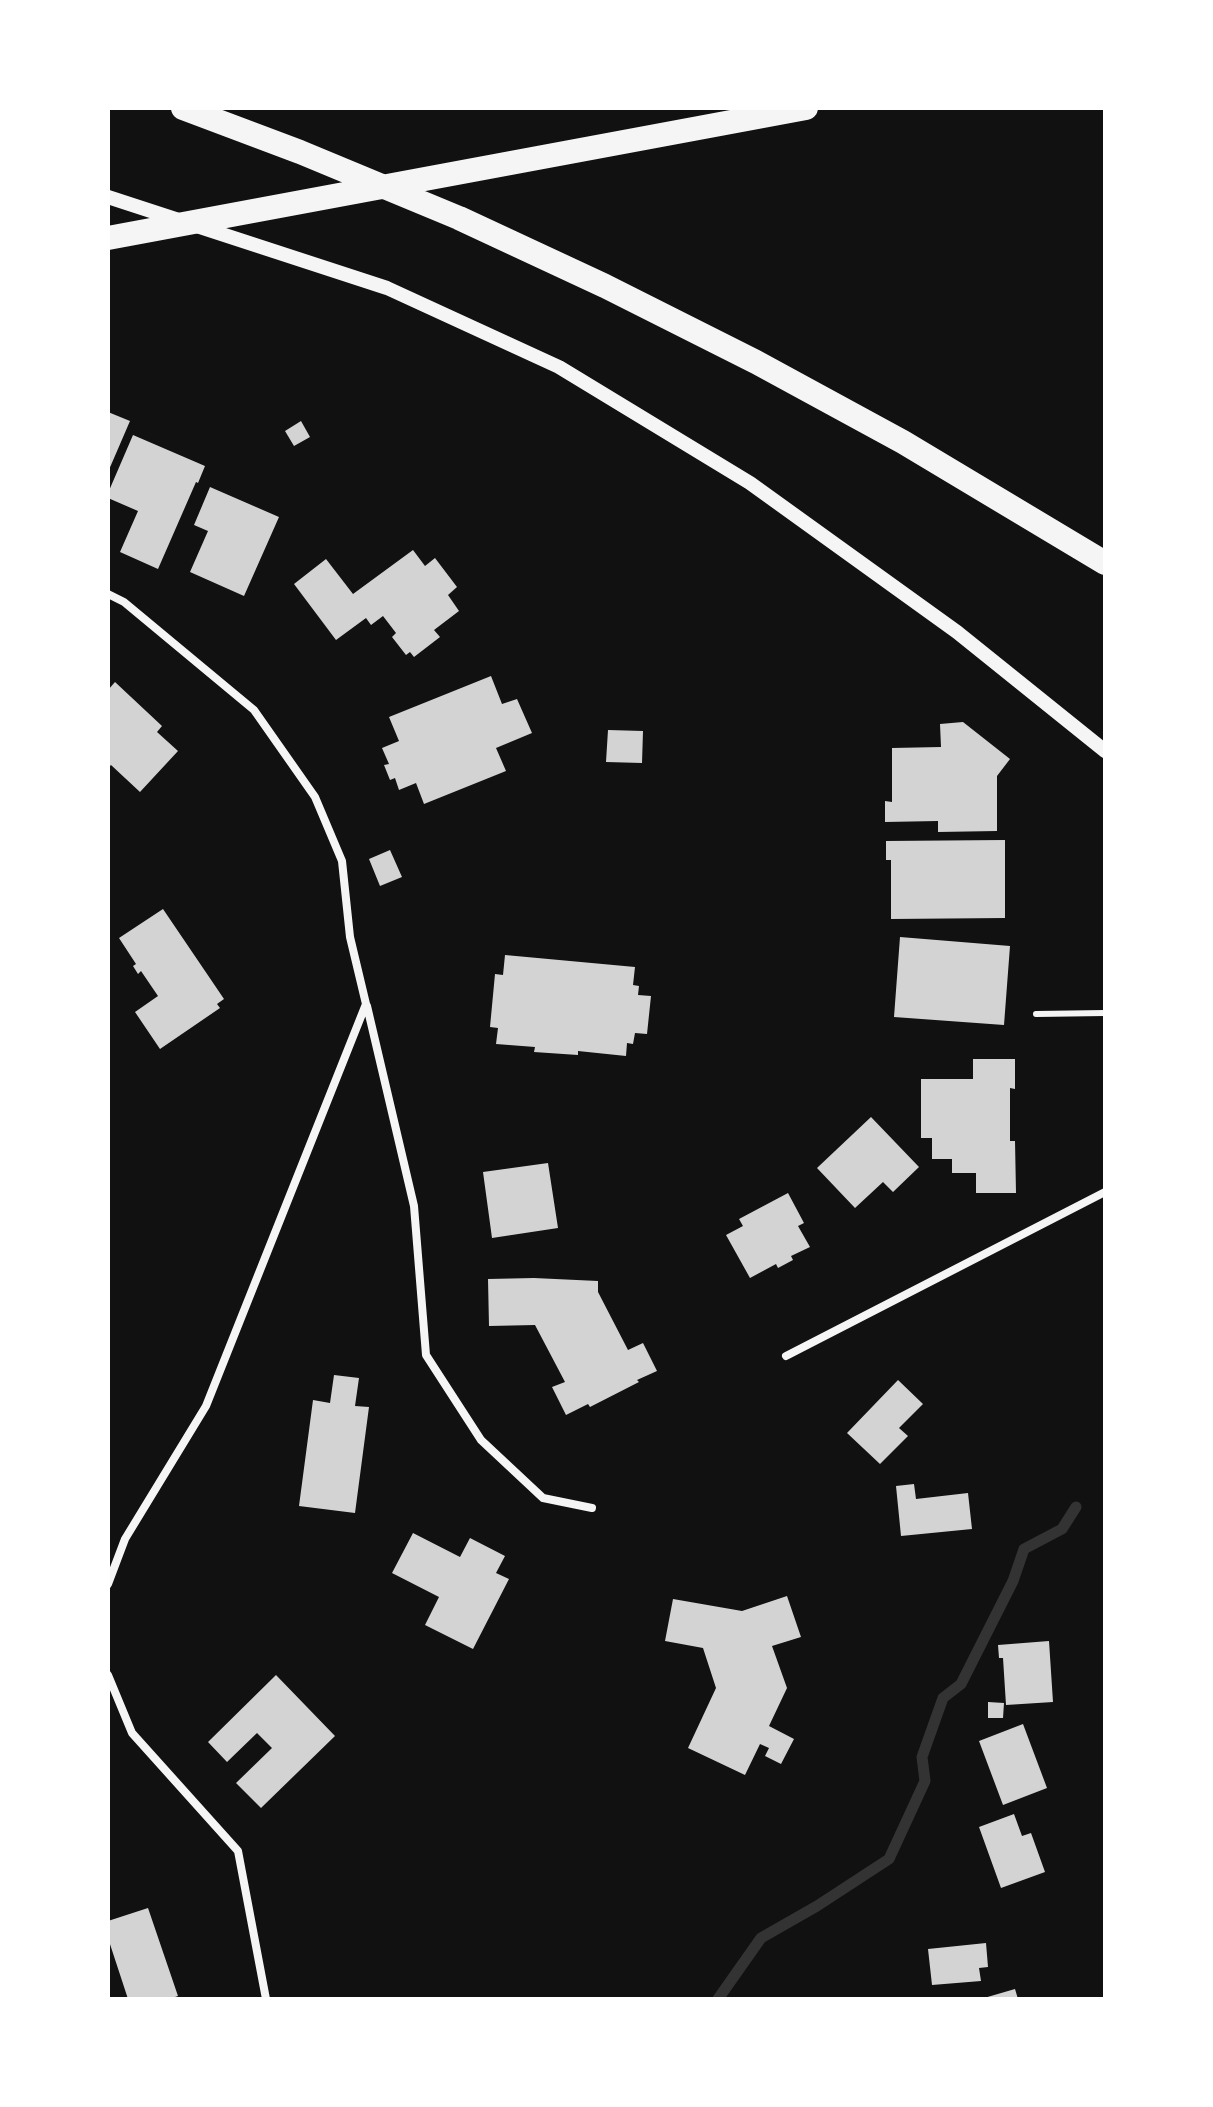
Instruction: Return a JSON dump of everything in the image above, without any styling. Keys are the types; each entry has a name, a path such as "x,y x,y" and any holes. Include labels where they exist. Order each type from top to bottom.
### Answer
{"highway":[{"path":"183,108 300,152 459,218 605,286 756,362 903,442 1105,563"},
{"path":"108,238 806,108"}],"street":[{"path":"108,197 387,288 559,367 750,483 957,632 1105,751"},
{"path":"108,594 124,602 254,710 315,797 342,861 350,937 414,1206 426,1355 481,1440 543,1498 592,1508"},
{"path":"108,1584 125,1539 206,1406 366,1004"},
{"path":"786,1356 1105,1192"},
{"path":"108,1675 132,1733 238,1851 266,1999"}],"lane":[{"path":"1036,1014 1105,1013"}],"building":[{"path":"108,412 130,421 108,472"},
{"path":"301,421 310,437 294,446 285,431"},
{"path":"133,435 205,466 158,569 120,552 138,511 108,498"},
{"path":"210,487 279,517 244,596 190,572 208,531 194,525"},
{"path":"413,550 425,566 435,558 457,587 448,595 459,611 434,630 440,637 414,657 410,652 406,655 392,637 396,633 383,616 371,625 366,618 336,640 294,584 326,559 353,594"},
{"path":"491,676 502,704 517,699 532,733 496,748 506,771 424,804 416,783 399,790 395,778 390,780 384,765 389,764 382,748 399,741 389,717"},
{"path":"115,682 162,726 157,732 178,751 140,792 111,765 108,768 108,690"},
{"path":"963,722 1010,759 997,776 997,831 938,832 938,821 885,822 885,801 892,802 892,748 941,747 940,724"},
{"path":"608,730 643,731 642,763 606,762"},
{"path":"1005,840 1005,918 891,919 891,860 886,860 886,841"},
{"path":"390,850 402,877 380,886 369,859"},
{"path":"163,909 224,999 217,1004 220,1008 160,1049 135,1012 158,996 141,971 138,974 133,966 136,964 119,938"},
{"path":"900,937 1010,946 1004,1025 894,1017"},
{"path":"505,955 635,967 633,985 639,986 638,995 651,996 647,1034 635,1033 633,1044 627,1043 626,1056 578,1051 578,1055 534,1052 535,1047 496,1044 498,1028 490,1027 495,974 503,975"},
{"path":"973,1059 1015,1059 1015,1089 1010,1088 1010,1141 1015,1141 1016,1193 976,1193 976,1173 952,1173 952,1159 932,1159 932,1138 921,1138 921,1079 973,1079"},
{"path":"871,1117 919,1167 893,1192 883,1182 855,1208 817,1168"},
{"path":"548,1163 558,1228 492,1238 483,1172"},
{"path":"788,1193 804,1223 798,1226 810,1247 791,1256 793,1260 778,1268 776,1264 750,1278 726,1235 743,1226 739,1219"},
{"path":"488,1279 598,1281 598,1292 628,1350 643,1343 657,1371 590,1407 588,1404 566,1415 552,1387 565,1382 535,1325 489,1326"},
{"path":"334,1375 359,1378 355,1406 369,1407 355,1513 299,1506 313,1400 330,1403"},
{"path":"898,1380 923,1404 899,1428 908,1436 880,1464 847,1433"},
{"path":"914,1484 916,1499 968,1493 972,1529 901,1536 896,1486"},
{"path":"413,1533 460,1557 470,1538 505,1556 496,1573 509,1579 473,1649 425,1625 439,1597 392,1573"},
{"path":"787,1596 801,1637 772,1646 787,1688 769,1726 794,1739 781,1764 765,1756 769,1748 760,1744 745,1775 688,1748 716,1688 703,1648 665,1641 673,1599 742,1611"},
{"path":"1049,1641 1053,1702 1006,1705 1003,1658 999,1658 998,1645"},
{"path":"276,1675 335,1736 261,1808 236,1783 272,1748 257,1733 227,1762 208,1742"},
{"path":"988,1702 1004,1703 1003,1718 988,1718"},
{"path":"1023,1724 1047,1788 1003,1805 979,1741"},
{"path":"1014,1814 1022,1836 1031,1833 1045,1872 1001,1888 979,1827"},
{"path":"148,1908 178,1996 169,1999 128,1999 108,1938 108,1921"},
{"path":"986,1943 988,1967 979,1968 981,1981 932,1985 928,1949"},
{"path":"1015,1989 1018,1999 984,1999 984,1998"}],"waterway":[{"path":"718,1999 761,1938 889,1859 925,1781 922,1757 943,1698 961,1684 1013,1581 1024,1549 1062,1529 1076,1507"}]}
